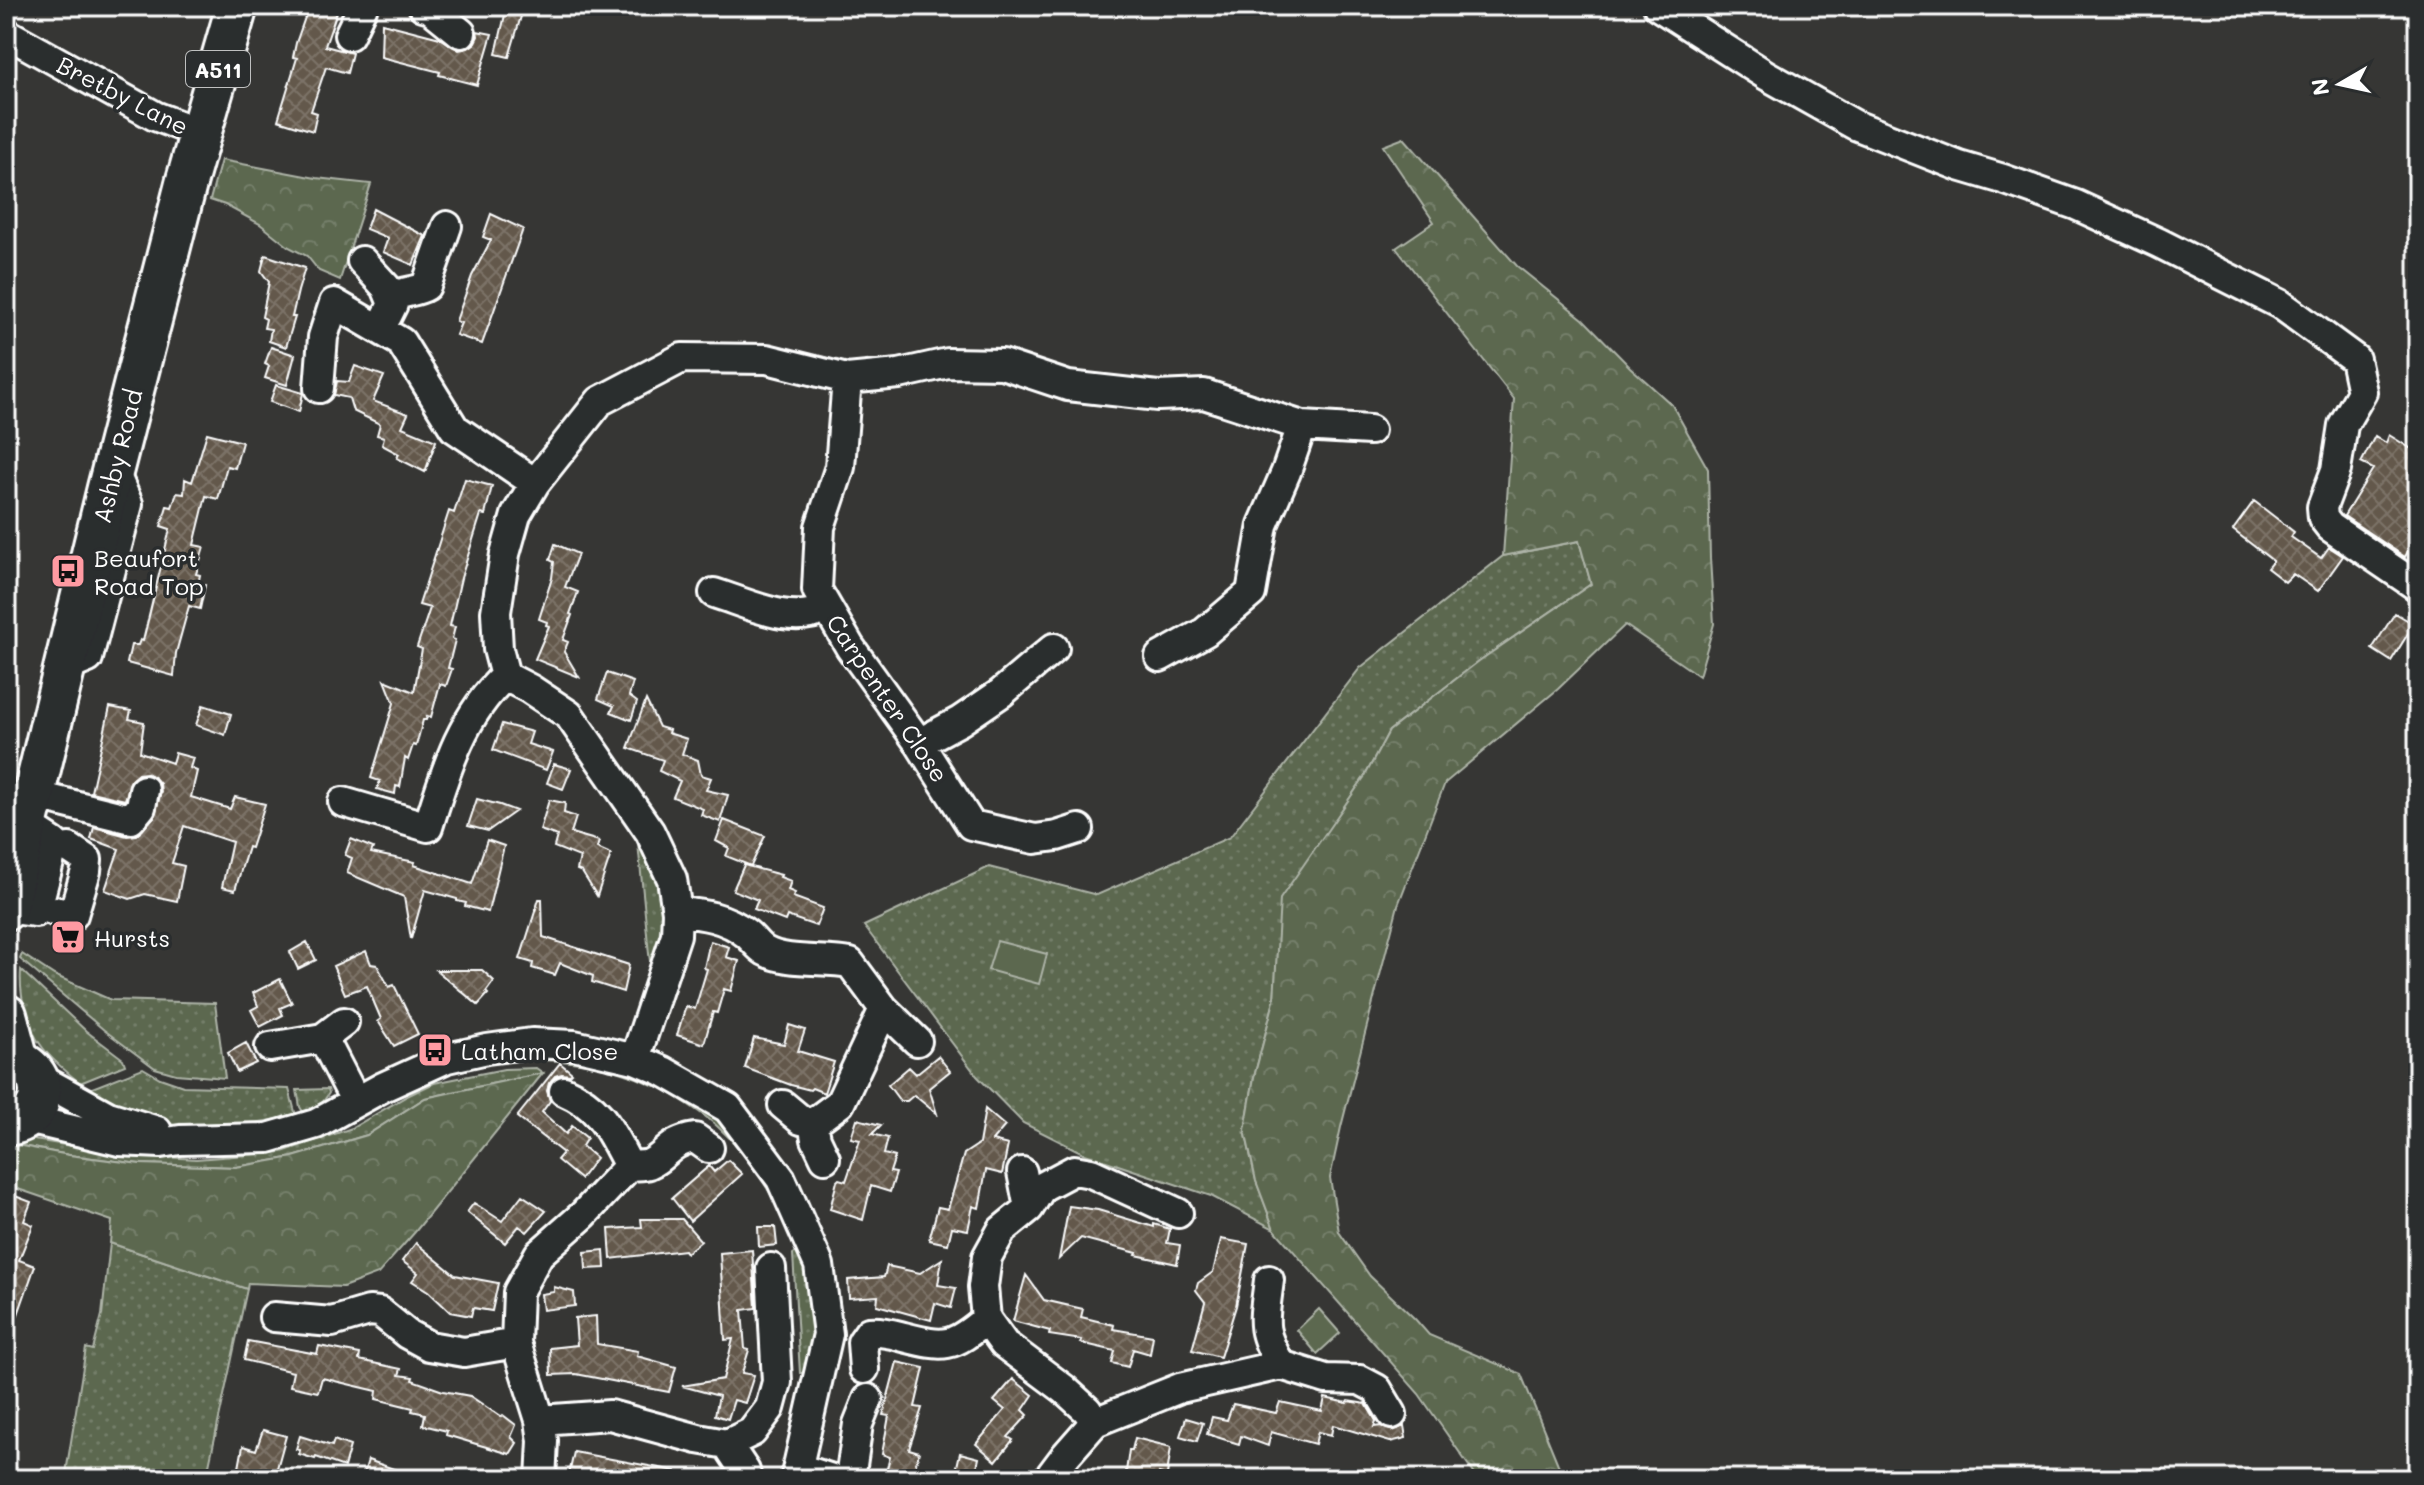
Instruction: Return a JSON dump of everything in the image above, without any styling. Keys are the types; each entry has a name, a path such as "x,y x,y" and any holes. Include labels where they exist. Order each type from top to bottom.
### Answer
{"highway":[{"name":"Ashby Road","path":"26,910 45,828 64,668 199,133 237,6"},
{"path":"6,1015 20,1065 40,1082 39,1102 31,1117 17,1122"}],"street":[{"path":"349,35 363,6"},
{"path":"423,6 430,8 461,33"},
{"path":"1658,6 1766,75 1855,125 1959,166 2076,205 2172,249 2280,304 2355,359 2362,392 2343,425 2336,470 2322,507 2323,518 2330,527 2418,587"},
{"name":"Bretby Lane","path":"6,33 155,116 199,133"},
{"path":"391,299 397,293 429,296 426,286 447,226"},
{"path":"362,261 386,287 393,304 377,328"},
{"path":"319,388 323,337 334,303 401,342 454,428 535,483"},
{"path":"635,1059 676,935 677,912 672,879 650,832 569,715 505,676 498,649 496,612 505,554 516,515 535,483 600,401 682,358 767,359 847,379 899,374 948,363 1002,364 1068,386 1158,396 1204,394 1302,426 1370,430"},
{"name":"Carpenter Close","path":"847,379 840,467 820,527 817,590 873,682 919,743 971,825 1035,839 1079,829"},
{"path":"1160,657 1205,632 1251,593 1263,525 1302,426"},
{"path":"714,593 786,614 815,615 827,608"},
{"path":"919,743 960,721 1001,693 1054,648"},
{"path":"343,802 428,827 448,764 465,727 490,689 505,676"},
{"path":"45,828 131,819 141,807 144,790"},
{"path":"26,910 73,915 86,871 87,860 45,828"},
{"path":"677,912 708,914 744,932 765,951 795,960 830,959 850,963 884,1009 917,1041"},
{"path":"813,1123 840,1103 884,1009"},
{"path":"270,1047 333,1030 356,1102"},
{"path":"17,1122 119,1141 161,1143 268,1138 316,1124 383,1087 447,1058 532,1043 574,1045 635,1059 663,1071 728,1108 781,1179 819,1265 828,1334 796,1473 832,1479"},
{"path":"20,1065 108,1116 180,1140"},
{"path":"564,1091 582,1099 599,1113 629,1166"},
{"path":"783,1105 801,1120 813,1123"},
{"path":"813,1123 825,1158"},
{"path":"541,1479 543,1441 540,1420 516,1343 518,1292 539,1254 583,1215 629,1166 650,1163 685,1139 695,1138 709,1148"},
{"path":"1095,1422 1064,1389 1004,1344 986,1319 983,1287 987,1257 1002,1230 1029,1208 1042,1187 1074,1170 1091,1173 1178,1213"},
{"path":"1022,1172 1029,1208"},
{"path":"540,1420 610,1415 727,1444 752,1432 770,1408 777,1382 771,1268"},
{"path":"1269,1280 1263,1326 1281,1365"},
{"path":"274,1317 332,1322 369,1311 380,1312 407,1334 429,1346 464,1352 516,1343"},
{"path":"864,1369 862,1342 869,1332 880,1331 939,1346 965,1338 986,1319"},
{"path":"1048,1479 1095,1422 1180,1388 1281,1365 1326,1379 1360,1380 1377,1389 1392,1414"},
{"path":"850,1479 858,1424 868,1399"},
{"path":"727,1444 747,1479"}],"green space":[{"path":"1404,138 1517,266 1583,319 1672,405 1708,469 1714,624 1699,676 1625,625 1558,689 1445,783 1398,905 1330,1178 1339,1232 1370,1276 1429,1335 1521,1374 1564,1479 1478,1479 1419,1394 1274,1229 1256,1181 1245,1130 1254,1077 1274,1001 1280,899 1365,776 1389,731 1479,661 1591,584 1579,541 1503,556 1514,399 1396,248 1434,222 1383,146"},
{"path":"221,160 316,178 371,184 340,280 319,271 307,256 289,247 260,224 210,200"},
{"path":"1579,541 1591,584 1479,661 1389,731 1365,776 1281,899 1274,1001 1254,1077 1245,1130 1256,1181 1274,1229 1211,1196 1085,1154 1023,1123 977,1076 864,926 989,867 1097,895 1230,837 1360,668 1503,556"},
{"path":"637,833 656,865 668,910 653,980 649,954"},
{"path":"997,941 1047,954 1039,984 988,970"},
{"path":"22,954 54,975 111,1000 215,1003 225,1078 176,1074 155,1068 104,1030 20,959"},
{"path":"21,970 86,1031 123,1059 125,1065 80,1083 61,1067 37,1040 28,1021"},
{"path":"569,1058 620,1067 656,1083 655,1086 618,1072 578,1063 538,1060 498,1063 500,1059"},
{"path":"143,1068 183,1086 289,1089 296,1116 236,1126 174,1125 125,1110 90,1094 92,1088"},
{"path":"536,1068 543,1073 425,1098 367,1135 293,1157 236,1167 140,1164 6,1143 16,1137 121,1154 196,1159 282,1152 352,1128 434,1083 504,1069"},
{"path":"543,1073 378,1274 343,1287 248,1283 247,1289 110,1243 112,1221 6,1185 6,1143 140,1164 236,1167 293,1157 367,1135 425,1098"},
{"path":"667,1087 710,1114 730,1131 763,1174 804,1253 817,1329 814,1373 800,1373 793,1254 799,1251 783,1216 754,1168 731,1139 705,1116 665,1090"},
{"path":"328,1089 329,1093 319,1107 303,1112 297,1090"},
{"path":"110,1243 247,1289 206,1479 65,1479 86,1348 93,1350 102,1315"},
{"path":"1319,1309 1340,1333 1317,1354 1297,1330"}],"building":[{"path":"309,6 339,6 325,46 352,53 347,73 326,67 311,111 317,113 313,131 278,120 297,58 293,57 296,43"},
{"path":"507,6 524,6 509,57 496,54"},
{"path":"382,23 440,38 459,50 474,44 477,31 492,34 477,85 381,57"},
{"path":"373,209 425,236 413,265 383,252 388,238 366,229"},
{"path":"491,214 523,229 482,344 456,335 461,323 456,321 472,276 491,240 483,237"},
{"path":"265,255 305,268 286,347 269,341 271,329 264,328 266,319 262,317 269,282 261,271"},
{"path":"271,347 295,355 287,385 265,378 269,366 265,364"},
{"path":"355,366 384,376 373,401 408,414 402,427 436,441 425,472 397,458 399,454 382,445 384,437 377,435 380,424 353,411 349,398 334,395 337,381 349,382"},
{"path":"276,385 303,393 299,412 270,402"},
{"path":"207,433 242,442 235,468 227,466 218,499 206,496 194,545 204,547 196,574 200,575 198,584 205,585 200,609 189,606 176,653 174,676 127,663 131,645 143,641 170,529 161,526 167,506 172,507 177,493 184,494 185,479 192,482"},
{"path":"2389,435 2418,453 2418,534 2405,557 2344,516 2373,469 2361,463 2375,436 2386,443"},
{"path":"465,479 492,486 485,515 481,514 461,578 450,626 455,627 448,668 452,669 446,686 440,684 431,717 423,720 416,746 413,745 408,760 405,758 400,787 396,786 395,794 377,789 380,781 371,778 394,703 385,680 414,692 422,649 417,647 430,608 419,605 449,511 454,513"},
{"path":"2254,501 2294,532 2291,537 2321,558 2329,547 2343,556 2318,591 2293,574 2285,582 2267,568 2273,561 2233,530"},
{"path":"555,544 578,554 565,587 578,592 563,640 568,642 564,652 579,677 535,659 549,626 539,619 552,578 554,562 550,560"},
{"path":"2395,613 2414,624 2391,661 2372,649"},
{"path":"607,673 633,682 629,696 637,702 631,720 611,712 614,706 598,699"},
{"path":"646,700 659,727 687,739 682,754 698,760 701,775 711,778 706,790 728,795 720,822 701,815 703,809 673,797 680,781 659,771 663,760 628,748"},
{"path":"203,705 231,714 225,735 196,725"},
{"path":"110,707 131,711 129,719 144,722 140,752 172,763 175,753 193,758 190,768 197,771 191,797 230,809 235,797 265,804 235,890 222,887 232,842 184,826 172,863 184,866 177,901 145,894 130,899 105,890 119,849 91,839 94,827 127,836 137,835 154,817 161,792 160,784 146,773 138,774 131,780 125,800 91,792"},
{"path":"502,724 532,732 528,744 553,752 546,770 493,750"},
{"path":"554,764 571,769 563,789 547,783"},
{"path":"477,799 516,811 488,831 468,826"},
{"path":"549,800 565,803 564,813 576,817 571,833 599,841 597,848 611,854 597,896 582,872 577,870 580,857 554,847 557,836 540,830"},
{"path":"724,820 765,836 751,866 726,856 729,848 716,841"},
{"path":"351,839 373,848 371,853 415,862 414,865 472,884 487,840 504,846 488,912 425,890 411,939 404,897 347,873 352,858 345,855"},
{"path":"744,865 781,875 791,881 788,890 795,893 793,897 823,908 816,926 787,916 785,921 754,909 758,900 733,890"},
{"path":"539,899 542,899 543,937 629,965 623,992 592,982 593,976 560,963 555,975 532,968 533,963 520,959"},
{"path":"710,941 729,947 726,957 739,961 731,991 724,989 717,1013 713,1012 704,1044 677,1035 686,1006 695,1009 707,969 704,968"},
{"path":"307,942 316,960 298,969 290,952"},
{"path":"366,951 371,964 377,965 389,987 394,985 418,1034 394,1046 378,1021 381,1019 367,986 345,994 333,966"},
{"path":"436,970 482,970 494,981 478,1005"},
{"path":"280,979 292,1003 280,1008 283,1015 260,1027 251,1010 258,1006 253,993"},
{"path":"789,1025 805,1030 798,1051 834,1062 824,1093 745,1068 754,1038 784,1044"},
{"path":"246,1043 256,1063 237,1072 228,1053"},
{"path":"938,1056 950,1071 929,1088 937,1114 914,1095 907,1101 900,1101 888,1085 909,1067 916,1074"},
{"path":"560,1063 572,1073 555,1076 549,1083 547,1091 550,1101 542,1112 566,1134 572,1126 587,1138 582,1146 596,1158 580,1179 557,1160 563,1153 517,1117"},
{"path":"985,1109 1005,1126 992,1141 1008,1145 1002,1174 986,1170 979,1208 973,1206 968,1230 952,1227 948,1244 929,1240 938,1207 948,1209 964,1154 979,1144"},
{"path":"857,1119 881,1125 872,1134 888,1138 884,1154 895,1157 890,1172 896,1173 890,1192 871,1186 863,1220 830,1209 837,1181 846,1181 860,1140 851,1138"},
{"path":"728,1160 742,1174 690,1221 672,1198 709,1166 714,1172"},
{"path":"522,1195 546,1211 527,1232 519,1226 505,1243 467,1212 474,1203 502,1221"},
{"path":"15,1196 31,1202 24,1221 33,1225 19,1260 35,1266 9,1340 6,1340 6,1213"},
{"path":"1069,1206 1098,1210 1170,1229 1167,1243 1180,1245 1177,1264 1081,1238 1059,1259"},
{"path":"641,1219 682,1219 701,1241 686,1253 684,1250 611,1259 609,1229 642,1227"},
{"path":"758,1227 775,1227 777,1245 759,1247"},
{"path":"1221,1239 1248,1244 1236,1306 1220,1357 1192,1350 1205,1302 1196,1290 1198,1283 1213,1272"},
{"path":"416,1243 455,1275 498,1283 492,1311 473,1308 471,1316 450,1312 412,1281 418,1273 402,1261"},
{"path":"604,1250 605,1268 586,1269 585,1252"},
{"path":"752,1250 756,1308 742,1310 745,1349 749,1350 742,1373 754,1375 745,1403 734,1400 728,1419 715,1415 719,1396 682,1386 723,1379 733,1339 725,1340 720,1253"},
{"path":"942,1259 938,1285 956,1288 951,1308 935,1303 931,1320 877,1305 878,1296 849,1298 848,1280 884,1277 887,1266 920,1273"},
{"path":"1026,1275 1044,1300 1083,1309 1081,1317 1114,1325 1113,1329 1153,1336 1150,1354 1133,1349 1128,1367 1112,1363 1115,1351 1081,1343 1082,1340 1049,1335 1050,1331 1013,1321"},
{"path":"554,1287 574,1292 575,1306 543,1310 541,1294 554,1292"},
{"path":"596,1316 597,1344 638,1351 637,1356 676,1367 669,1392 576,1374 551,1375 550,1348 577,1345 575,1318"},
{"path":"248,1341 317,1354 319,1346 360,1354 359,1360 401,1369 399,1375 413,1377 412,1380 443,1391 470,1396 501,1417 503,1415 516,1425 511,1437 517,1443 510,1454 446,1435 447,1431 423,1425 425,1414 376,1399 377,1391 322,1378 318,1392 290,1386 293,1372 244,1360"},
{"path":"897,1362 924,1368 915,1407 922,1408 909,1449 919,1452 912,1478 886,1472 890,1457 882,1454 889,1416 883,1415"},
{"path":"1013,1379 1033,1395 1023,1410 1028,1415 1008,1437 1013,1440 996,1461 976,1444 1005,1410 994,1401"},
{"path":"1325,1398 1366,1404 1376,1421 1374,1427 1381,1426 1393,1431 1404,1426 1406,1438 1390,1442 1333,1425 1331,1435 1318,1432 1315,1444 1271,1432 1268,1446 1241,1436 1239,1444 1207,1434 1212,1417 1227,1420 1233,1404 1276,1413 1280,1402 1322,1411"},
{"path":"1186,1418 1203,1423 1197,1441 1180,1436"},
{"path":"263,1430 286,1436 274,1479 237,1479 243,1446 256,1450"},
{"path":"300,1436 332,1446 334,1440 350,1446 344,1467 299,1454 300,1450 296,1449"},
{"path":"1135,1438 1171,1447 1167,1475 1159,1473 1158,1479 1125,1479 1129,1450 1132,1450"},
{"path":"574,1452 676,1471 676,1479 568,1479"},
{"path":"960,1453 979,1458 975,1476 956,1471"},
{"path":"368,1460 414,1476 413,1479 362,1479"}],"place":[{"name":"Beaufort Road Top","path":"68,571"},
{"name":"Hursts","path":"68,937"},
{"name":"Latham Close","path":"435,1050"}]}
